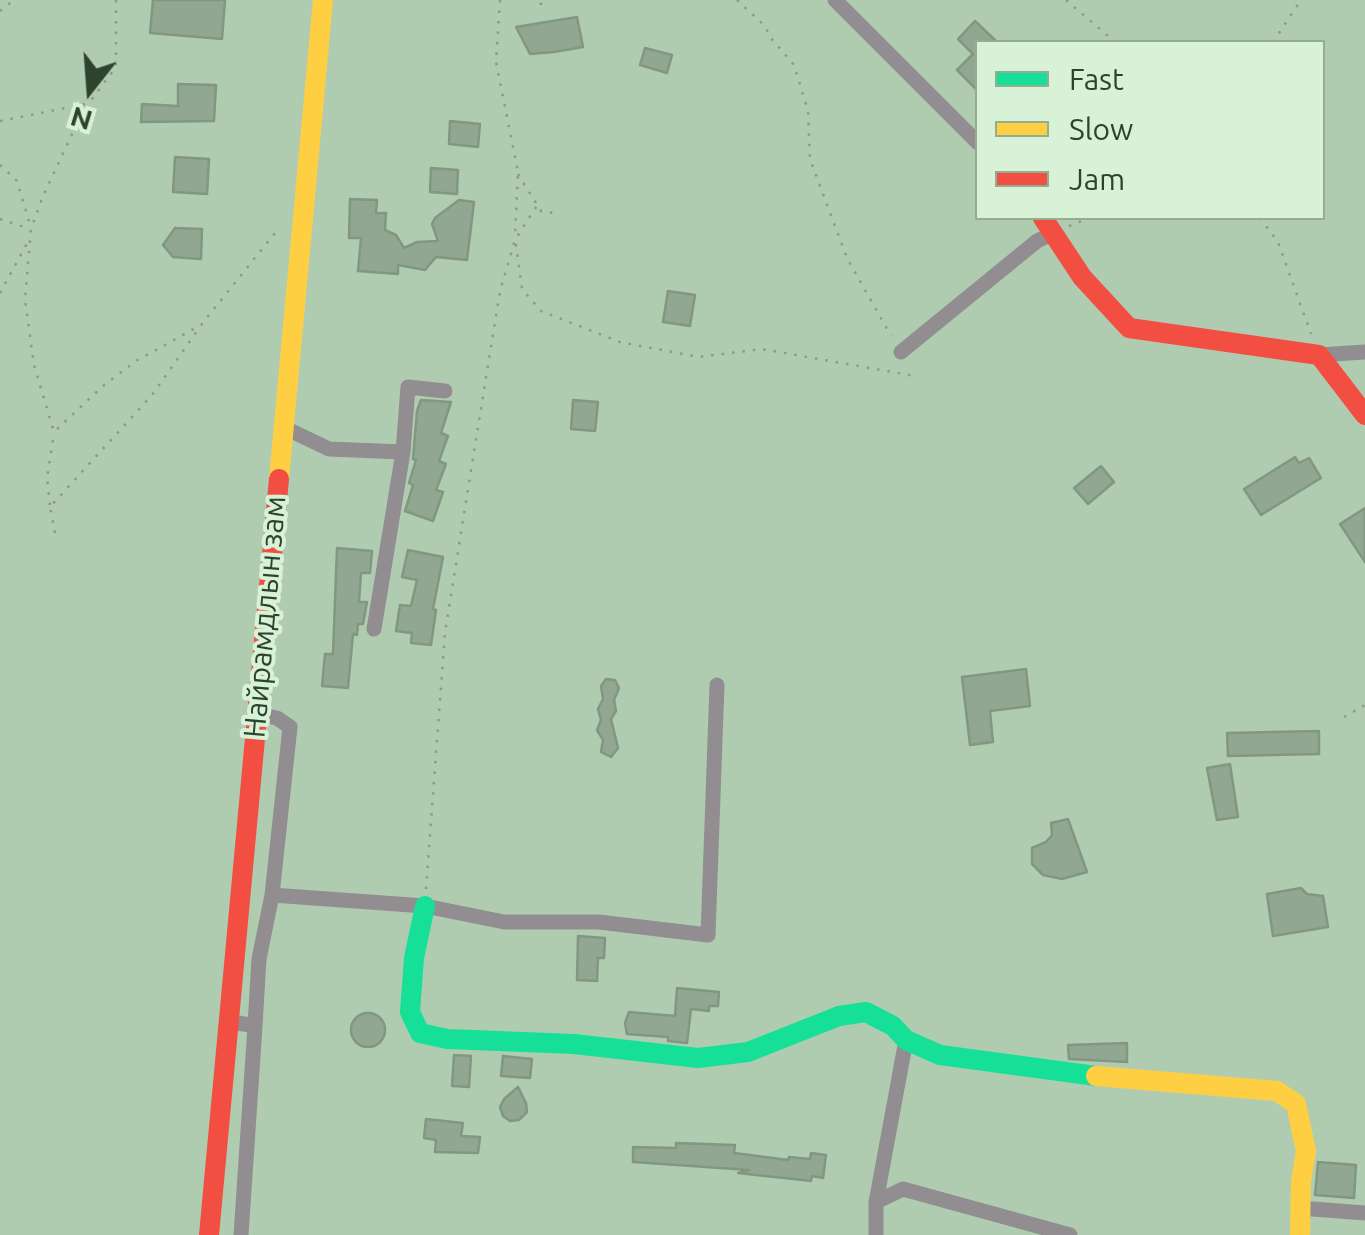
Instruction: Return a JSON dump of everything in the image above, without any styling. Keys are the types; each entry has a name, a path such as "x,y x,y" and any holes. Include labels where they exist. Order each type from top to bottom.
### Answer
{"street":[{"name":"Найрамдлын зам","path":"209,1235 322,0"},
{"path":"835,0 975,141"},
{"path":"901,352 1038,241 1049,225 1082,277 1129,328 1318,355 1365,352"},
{"path":"1318,355 1365,415"},
{"path":"374,629 404,452 408,388 446,390"},
{"path":"282,427 329,449 404,452"},
{"path":"272,895 424,906 504,922 599,922 708,935 717,686"},
{"path":"241,1235 260,959 272,895 290,727 278,718 256,714"},
{"path":"424,906 414,958 410,1012 420,1033 447,1039 574,1044 698,1058 748,1052 839,1016 866,1012 893,1026 906,1040 940,1055 1054,1072 1277,1091 1296,1104 1306,1151 1300,1235"},
{"path":"227,1021 255,1026"},
{"path":"876,1235 876,1202 906,1040"},
{"path":"876,1202 903,1189 1070,1235"},
{"path":"1300,1208 1365,1212"}],"path":[{"path":"0,11 14,0"},
{"path":"55,532 47,478 54,432 34,365 25,300 31,236 43,196 88,104 116,67 116,0"},
{"path":"500,0 496,62 518,172 516,240 522,289 541,311 620,342 698,357 762,349 915,376"},
{"path":"737,0 765,26 794,65 808,111 810,160 847,258 901,352"},
{"path":"1066,0 1113,40"},
{"path":"1274,40 1302,0"},
{"path":"0,121 88,104"},
{"path":"0,164 17,181 32,229"},
{"path":"518,172 541,210 560,214"},
{"path":"424,906 445,633 500,291 516,240 538,204"},
{"path":"0,219 32,229"},
{"path":"1262,220 1278,242 1318,355"},
{"path":"50,507 152,395 201,325 275,233 301,228"},
{"path":"0,293 31,236"},
{"path":"54,432 136,361 201,325"},
{"path":"1344,717 1365,705"}],"building":[{"path":"153,0 225,0 222,39 150,33"},
{"path":"577,17 583,47 554,52 530,54 516,27"},
{"path":"975,21 995,40 975,40 975,88 957,70 973,54 958,39"},
{"path":"645,48 672,55 667,73 640,65"},
{"path":"178,84 216,85 214,121 141,122 142,104 178,106"},
{"path":"450,121 480,124 478,147 449,144"},
{"path":"175,157 209,159 207,194 173,192"},
{"path":"431,168 458,170 457,194 430,192"},
{"path":"350,199 377,200 376,213 386,213 385,230 396,235 404,248 417,242 438,241 432,224 435,218 459,200 474,202 467,260 436,257 425,270 398,265 398,274 358,271 361,238 349,238"},
{"path":"175,228 202,229 201,259 173,257 163,245"},
{"path":"668,291 695,295 690,326 663,322"},
{"path":"421,400 451,402 441,433 448,436 439,461 446,464 436,490 443,492 433,521 405,511 413,485 409,483 416,460 413,459 417,411"},
{"path":"573,400 598,402 595,431 571,429"},
{"path":"1295,457 1299,463 1309,458 1321,478 1261,515 1244,489"},
{"path":"1101,466 1114,482 1088,504 1074,488"},
{"path":"1365,508 1365,562 1340,524"},
{"path":"337,548 372,551 370,573 361,573 359,602 367,602 363,624 358,624 357,635 353,634 348,688 322,686 325,654 333,654"},
{"path":"408,550 443,557 431,645 411,643 412,633 396,631 400,605 411,606 417,580 402,577"},
{"path":"1026,669 1030,706 990,711 993,742 970,745 962,677"},
{"path":"606,679 615,680 619,688 611,719 618,748 611,757 601,752 603,740 597,730 601,720 598,709 603,699 601,686"},
{"path":"1319,731 1319,754 1228,756 1227,733"},
{"path":"1230,764 1238,817 1217,820 1207,768"},
{"path":"1068,819 1087,872 1062,879 1043,875 1032,864 1032,848 1052,835 1051,823"},
{"path":"1301,888 1307,894 1323,896 1328,927 1273,936 1267,894"},
{"path":"578,936 605,938 604,958 598,958 597,981 577,980"},
{"path":"677,988 719,992 718,1006 709,1006 709,1011 691,1009 687,1043 668,1041 668,1037 627,1034 629,1012 675,1016"},
{"path":"368,1013 380,1018 385,1030 380,1042 368,1047 356,1042 351,1030 356,1018"},
{"path":"1127,1043 1127,1062 1069,1059 1068,1045"},
{"path":"454,1055 471,1056 469,1087 452,1086"},
{"path":"503,1056 532,1059 530,1078 501,1076"},
{"path":"518,1087 527,1112 519,1120 510,1121 500,1107"},
{"path":"426,1119 463,1123 461,1136 480,1137 478,1153 435,1152 436,1140 424,1138"},
{"path":"676,1143 735,1145 734,1153 788,1160 810,1159 811,1153 826,1155 823,1178 812,1176 811,1181 738,1173 749,1170 633,1162 633,1147 676,1148"},
{"path":"1318,1162 1356,1165 1354,1198 1315,1195"}],"traffic: fast":[{"path":"425,906 414,958 410,1012 420,1033 447,1039 574,1044 698,1058 748,1052 839,1016 866,1012 893,1026 906,1040 940,1055 1096,1076"}],"traffic: slow":[{"path":"279,479 323,0"},
{"path":"1096,1076 1277,1091 1296,1104 1306,1151 1300,1235"}],"traffic: jam":[{"path":"1044,220 1082,277 1129,328 1319,355 1365,415"},
{"path":"209,1235 279,479"}]}
